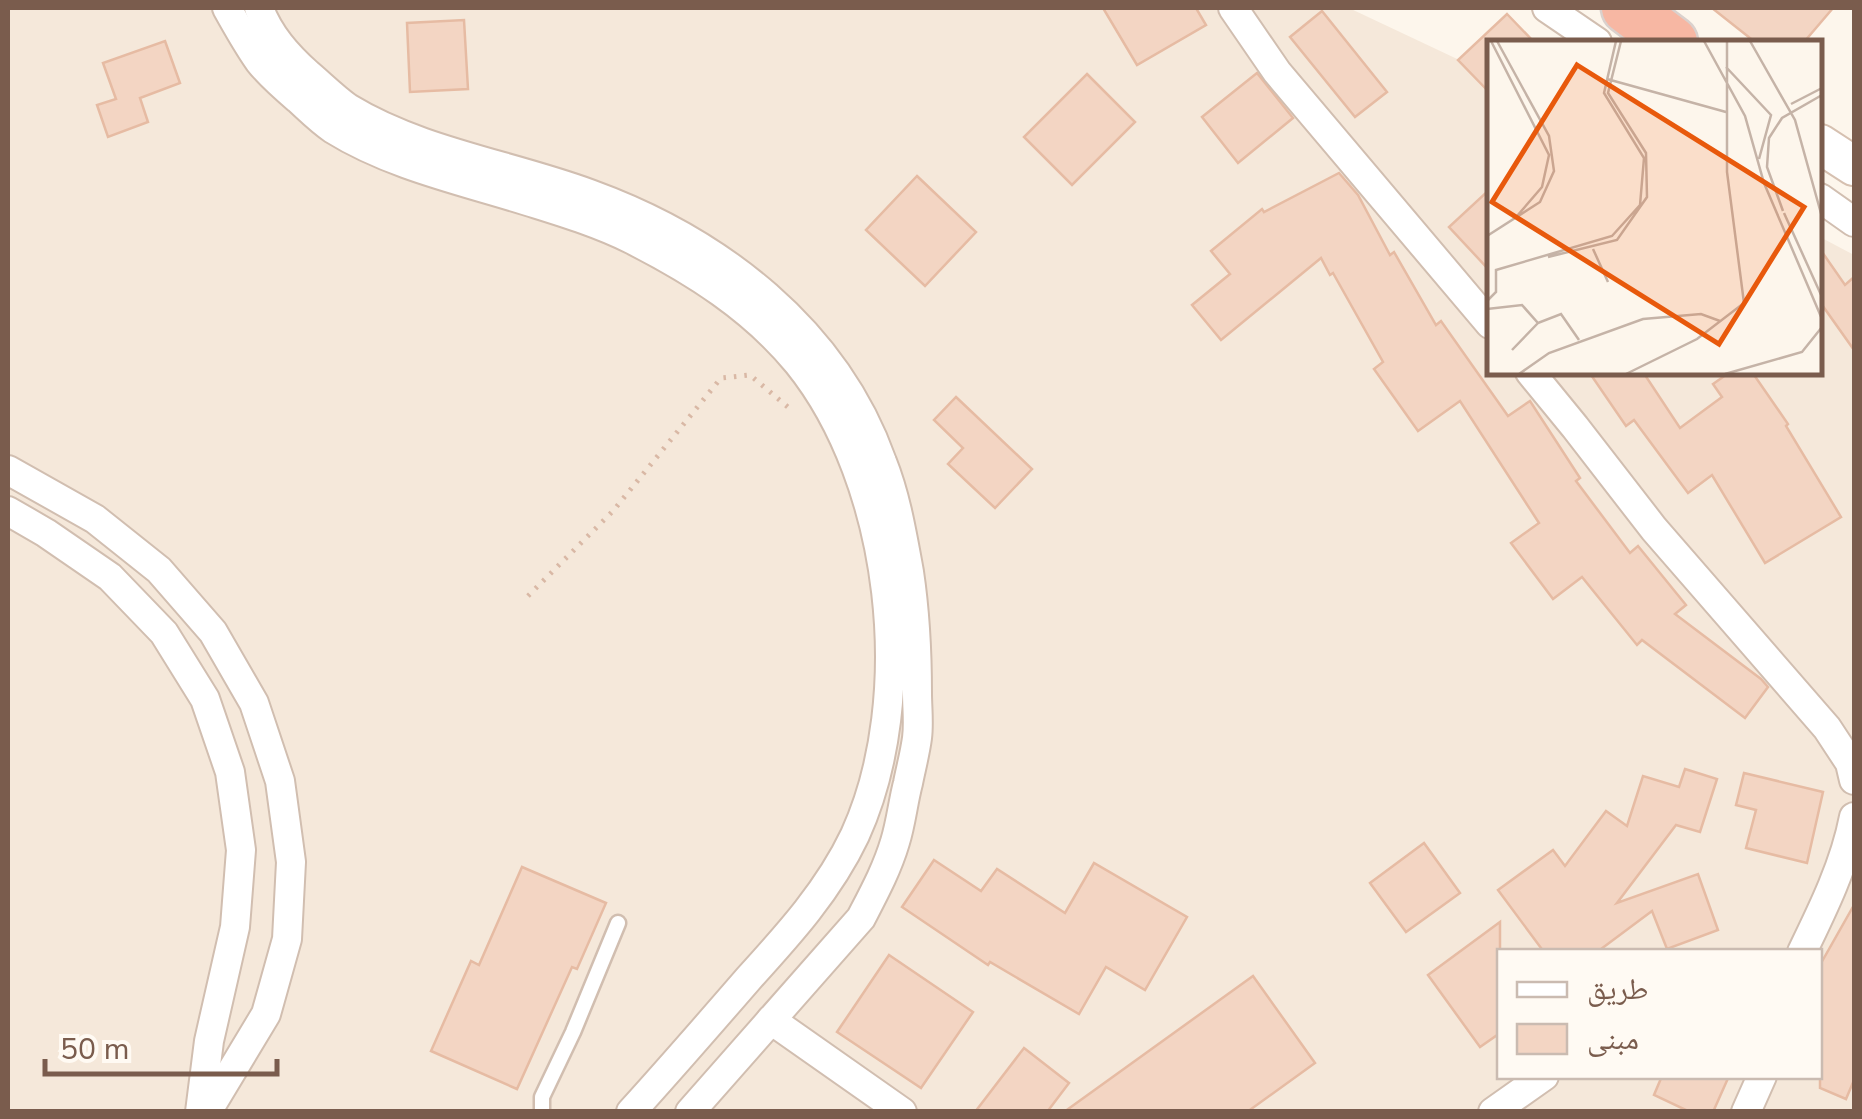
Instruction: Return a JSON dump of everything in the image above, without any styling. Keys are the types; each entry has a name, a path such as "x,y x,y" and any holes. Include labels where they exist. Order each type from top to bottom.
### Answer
{"highway":[{"path":"1627,8 1669,40"},
{"path":"1669,8 1708,40"}],"street":[{"path":"227,8 262,64 331,128 400,161 612,230 715,286 796,361 822,396 858,470 874,525 886,592 891,652 884,749 868,800 835,873 800,922 630,1112"},
{"path":"259,8 290,58 360,114 409,137 590,194 664,227 730,265 816,345 844,383 882,461 900,519 914,620 917,738 895,842 861,918 690,1112"},
{"path":"1233,8 1277,72 1487,320"},
{"path":"1547,8 1594,40"},
{"path":"1822,145 1854,166"},
{"path":"1822,199 1854,222"},
{"path":"1532,375 1654,528 1826,728 1850,763 1854,780"},
{"path":"8,470 95,519 159,570 181,595 213,632 254,704 280,781 291,862 286,939 266,1014 204,1112"},
{"path":"8,511 110,577 164,633 205,699 230,772 241,850 235,927 209,1042 204,1112"},
{"path":"1803,949 1826,903 1854,817"},
{"path":"771,1020 902,1112"},
{"path":"1493,1112 1540,1079"},
{"path":"1746,1112 1761,1079"}],"lane":[{"path":"542,1112 542,1098 618,923"}],"path":[{"path":"528,596 613,511 721,378 750,375 794,412"}],"shaded area":[{"path":"8,8 1349,8 1487,73 1487,375 1822,375 1822,238 1854,255 1854,1111 8,1111"}],"building":[{"path":"1103,8 1196,8 1206,25 1137,65"},
{"path":"1712,8 1833,8 1806,40 1752,40"},
{"path":"1322,11 1387,92 1355,117 1290,37"},
{"path":"1507,14 1532,40 1487,40 1487,90 1458,60"},
{"path":"464,20 468,89 410,92 407,23"},
{"path":"165,41 180,83 140,98 148,122 108,137 97,105 116,99 103,63"},
{"path":"1257,73 1293,118 1238,163 1202,117"},
{"path":"1087,74 1135,122 1072,185 1024,137"},
{"path":"1339,173 1358,195 1390,255 1394,252 1436,325 1441,321 1508,416 1530,401 1580,478 1576,481 1630,553 1638,546 1686,605 1675,614 1768,687 1745,718 1642,640 1637,645 1582,577 1553,599 1511,543 1539,523 1460,401 1418,431 1374,369 1383,362 1321,258 1221,340 1192,305 1230,274 1211,251 1262,209 1264,212"},
{"path":"917,176 976,232 925,286 866,230"},
{"path":"1487,192 1487,268 1449,227"},
{"path":"1822,252 1845,285 1854,277 1854,350 1822,305"},
{"path":"1591,375 1645,375 1680,428 1722,397 1713,384 1726,375 1754,375 1788,424 1841,517 1765,563 1712,475 1688,493 1634,420 1626,426"},
{"path":"956,397 1032,469 995,508 948,464 963,448 934,420"},
{"path":"1685,769 1717,779 1700,832 1676,825 1617,903 1698,874 1718,930 1667,949 1652,911 1601,949 1542,949 1498,890 1553,850 1565,866 1606,811 1627,826 1643,776 1679,787"},
{"path":"1744,773 1823,792 1807,863 1746,848 1756,810 1736,805"},
{"path":"1424,843 1460,893 1406,932 1370,883"},
{"path":"934,860 981,891 997,869 1065,913 1094,863 1187,917 1145,990 1106,967 1079,1014 990,962 988,965 902,907"},
{"path":"522,867 606,903 577,969 572,967 517,1089 431,1051 471,961 479,965"},
{"path":"1854,905 1854,1080 1846,1099 1820,1088 1822,961"},
{"path":"1500,922 1497,1035 1480,1047 1428,975"},
{"path":"889,955 973,1012 921,1088 837,1032"},
{"path":"1253,976 1315,1063 1247,1112 1064,1112"},
{"path":"1024,1048 1069,1083 1047,1112 975,1112"},
{"path":"1661,1079 1728,1079 1713,1112 1690,1112 1654,1095"}]}
